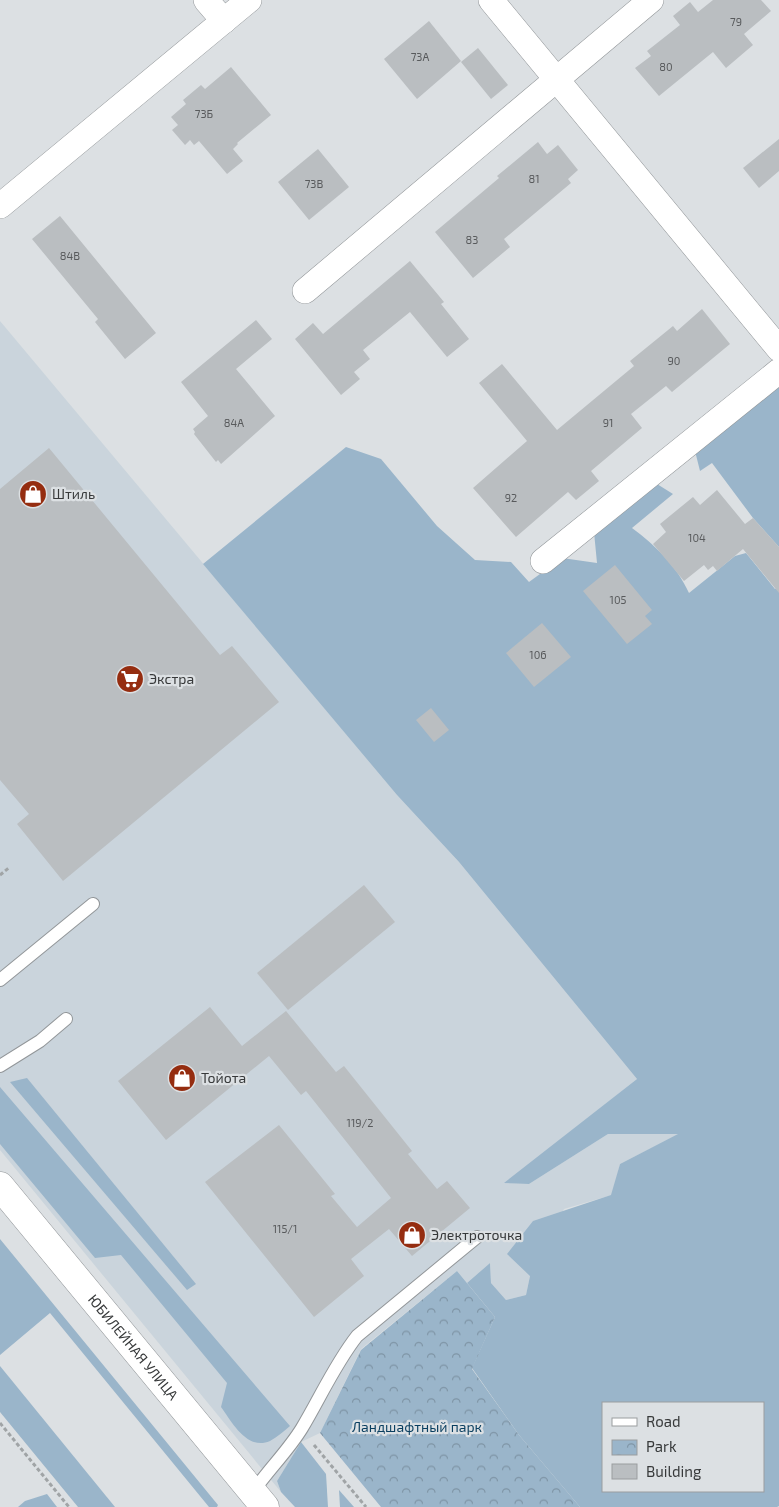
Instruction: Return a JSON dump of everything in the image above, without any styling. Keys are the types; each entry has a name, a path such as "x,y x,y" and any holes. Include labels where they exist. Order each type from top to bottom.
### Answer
{"main road":[{"name":"ЮБИЛЕЙНАЯ УЛИЦА","path":"0,1186 259,1500"}],"street":[{"path":"206,0 224,21"},
{"path":"0,206 249,0"},
{"path":"491,0 779,349"},
{"path":"305,291 651,0"},
{"path":"542,561 779,371"}],"lane":[{"path":"0,980 93,904"},
{"path":"0,1066 40,1041 66,1019"},
{"path":"259,1500 267,1470 301,1430 357,1336 477,1237"}],"path":[{"path":"0,875 10,867"},
{"path":"0,1423 69,1507"},
{"path":"308,1439 366,1507"}],"shaded area":[{"path":"0,321 397,795 459,862 637,1079 505,1183 529,1184 608,1134 679,1134 620,1164 612,1195 564,1209 530,1276 526,1295 506,1300 491,1283 490,1263 467,1283 457,1271 361,1349 320,1433 301,1442 277,1481 281,1492 0,1150"}],"green space":[{"path":"779,383 779,547 753,518 712,463 700,471 695,451"},
{"path":"346,447 381,459 437,526 475,560 511,562 529,582 562,558 597,563 594,532 657,484 673,494 632,528 665,557 689,593 735,556 746,553 775,589 779,587 779,1506 580,1507 519,1435 472,1368 495,1317 467,1283 490,1263 491,1283 506,1300 526,1295 530,1276 507,1254 533,1221 611,1195 620,1164 678,1134 608,1134 529,1184 504,1183 637,1079 459,862 397,795 203,564"},
{"path":"27,1078 196,1284 187,1290 10,1082"},
{"path":"0,1087 290,1426 278,1436 262,1443 254,1442 247,1439 235,1427 221,1407 227,1383 121,1255 95,1258 0,1144"},
{"path":"0,1239 218,1505 217,1507 209,1507 50,1313 0,1355"},
{"name":"Ландшафтный парк","path":"457,1271 495,1317 472,1369 519,1435 580,1507 381,1507 320,1433 361,1350"},
{"path":"0,1366 115,1507 78,1507 0,1412"},
{"path":"301,1442 326,1474 328,1507 295,1507 281,1492 277,1481"},
{"path":"339,1490 354,1507 340,1507"},
{"path":"47,1494 57,1507 18,1507 25,1501"}],"building":[{"path":"713,0 761,0 771,11 744,34 753,45 726,68 713,52 659,96 635,68 651,56 647,51 680,25 673,16 690,2 698,12"},
{"path":"429,21 461,61 417,99 384,59"},
{"path":"478,48 508,85 491,99 461,62"},
{"path":"231,67 271,115 237,143 233,149 243,161 227,174 199,141 194,145 190,140 185,145 172,130 178,125 171,117 186,104 183,100 201,85 205,89"},
{"path":"779,139 779,171 759,188 743,168"},
{"path":"538,142 547,154 558,145 578,170 568,179 571,183 504,239 510,247 473,278 435,232"},
{"path":"318,149 349,187 309,220 278,182"},
{"path":"60,216 156,333 125,359 95,322 98,319 32,239"},
{"path":"410,261 444,302 441,304 469,339 447,357 410,312 363,350 370,359 354,372 360,379 341,395 295,339 313,323 323,334"},
{"path":"702,309 730,344 672,392 666,386 631,414 642,428 591,471 599,481 576,500 568,492 516,537 473,488 527,441 479,383 502,364 557,430 634,366 630,361 673,326 677,331"},
{"path":"256,320 272,339 236,369 275,416 221,464 218,460 216,462 194,434 193,429 208,416 181,382"},
{"name":"Экстра","path":"49,448 220,655 232,646 279,702 63,881 17,824 29,814 0,780 0,489"},
{"path":"717,490 745,524 753,518 779,547 779,593 743,549 717,571 713,566 708,570 704,565 684,581 653,544 666,532 660,524 693,497 700,505"},
{"path":"615,565 652,610 645,616 652,624 627,644 583,591"},
{"path":"542,623 571,657 534,687 506,653"},
{"path":"431,708 449,730 434,742 416,720"},
{"path":"364,885 395,922 288,1010 257,973"},
{"path":"210,1007 242,1046 286,1011 336,1072 344,1066 412,1151 408,1154 437,1189 447,1181 470,1208 412,1256 389,1229 351,1259 364,1276 314,1317 205,1182 279,1125 335,1194 331,1196 357,1227 391,1198 306,1091 301,1095 269,1056 166,1140 118,1081"}],"place":[{"name":"Штиль","path":"33,494"},
{"name":"Экстра","path":"130,679"},
{"name":"Тойота","path":"182,1078"},
{"name":"Электроточка","path":"412,1235"}]}
